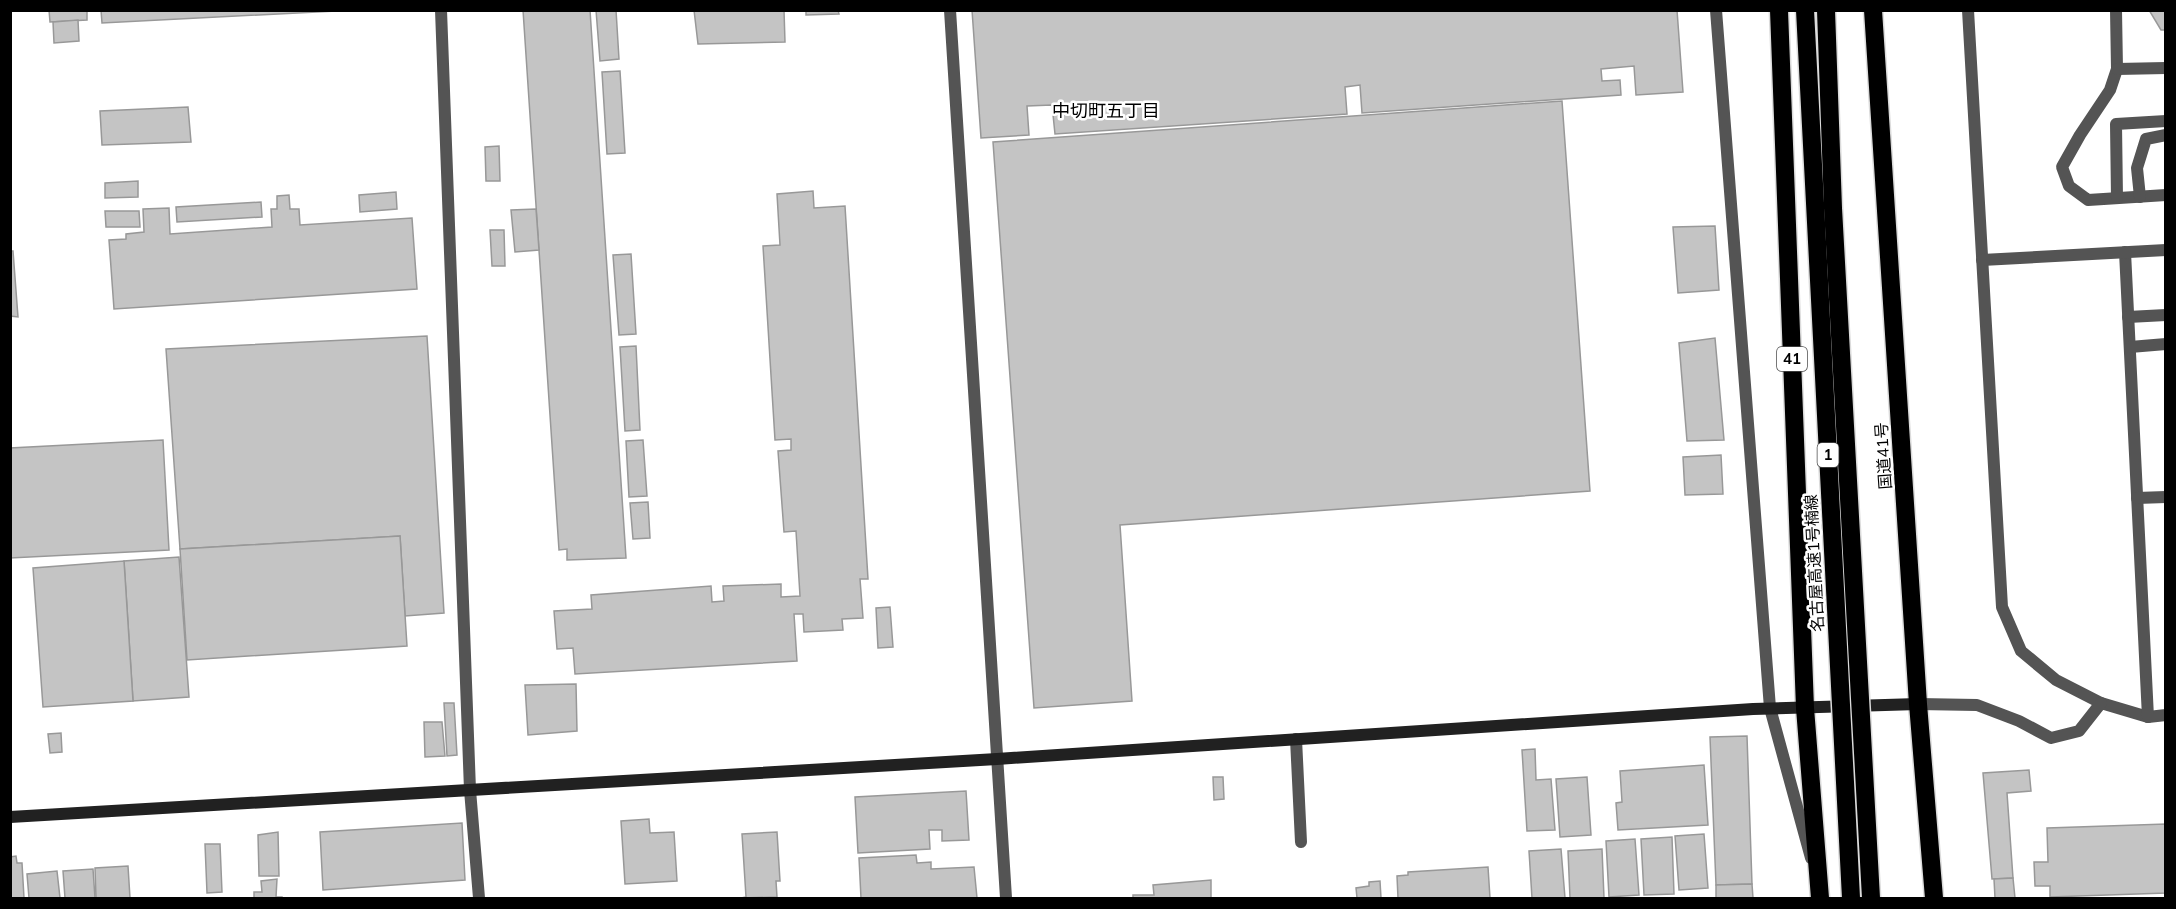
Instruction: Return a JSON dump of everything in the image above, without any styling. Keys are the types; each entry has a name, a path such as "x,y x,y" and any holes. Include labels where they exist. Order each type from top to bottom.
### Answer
{"highway":[{"name":"41","path":"1779,10 1805,708 1820,895"},
{"name":"名古屋高速1号楠線","path":"1805,10 1851,898"},
{"name":"1","path":"1826,10 1833,208 1871,898"},
{"name":"国道41号","path":"1873,10 1918,704 1934,898"}],"street":[{"path":"441,10 470,790 479,898"},
{"path":"950,10 1006,898"},
{"path":"1716,10 1770,708 1820,895"},
{"path":"1968,10 2002,607 2021,651 2056,680 2101,702 2148,717 2166,715"},
{"path":"2116,10 2117,69 2110,90 2062,166 2069,186 2088,200 2166,195"},
{"path":"2117,69 2166,68"},
{"path":"2117,198 2116,124 2166,121"},
{"path":"2140,197 2137,168 2146,139 2166,135"},
{"path":"1982,260 2166,250"},
{"path":"2125,252 2148,717"},
{"path":"2128,317 2166,315"},
{"path":"2130,347 2166,344"},
{"path":"2137,498 2166,496"},
{"path":"10,816 997,759 1770,708 1918,704 1977,705 2019,721 2050,738 2079,731 2101,702"},
{"path":"1296,739 1301,842"}],"building":[{"path":"49,10 87,10 87,20 50,22"},
{"path":"101,10 356,10 102,23"},
{"path":"523,10 590,10 626,558 567,560 567,549 559,550"},
{"path":"596,10 616,10 619,59 600,61"},
{"path":"694,10 784,10 785,42 698,44"},
{"path":"806,10 838,10 839,14 806,15"},
{"path":"972,10 1677,10 1683,92 1636,95 1634,66 1601,69 1602,81 1620,80 1621,95 1362,113 1360,85 1345,87 1347,114 1055,134 1052,105 1027,106 1029,135 981,138"},
{"path":"2149,10 2166,10 2166,30 2161,30"},
{"path":"78,20 79,41 54,43 53,22"},
{"path":"620,71 625,153 607,154 602,72"},
{"path":"1562,101 1590,491 1120,525 1132,701 1034,708 993,142"},
{"path":"188,107 191,142 102,145 100,111"},
{"path":"499,146 500,181 486,181 485,147"},
{"path":"138,181 138,197 105,198 105,183"},
{"path":"813,191 814,208 845,206 868,579 860,579 863,618 842,619 843,630 804,632 803,614 794,614 797,661 575,674 573,648 557,649 554,611 592,609 591,595 711,586 712,602 724,601 723,586 781,584 781,597 800,596 796,531 784,532 778,451 791,450 791,439 775,440 763,246 780,245 777,194"},
{"path":"396,192 397,209 360,212 359,195"},
{"path":"289,195 290,209 299,209 300,225 412,218 417,289 114,309 109,240 126,239 126,234 144,232 143,209 169,208 170,234 272,227 271,209 277,209 277,196"},
{"path":"261,202 262,217 177,222 176,207"},
{"path":"536,209 539,250 515,252 511,210"},
{"path":"105,211 139,211 140,227 106,227"},
{"path":"1715,226 1719,290 1678,293 1673,227"},
{"path":"490,230 504,230 505,266 492,266"},
{"path":"10,251 13,251 18,317 10,316"},
{"path":"631,254 636,334 619,335 613,255"},
{"path":"427,336 444,613 405,616 400,536 180,549 166,349"},
{"path":"1715,338 1724,440 1687,441 1679,343"},
{"path":"636,346 640,430 625,431 620,347"},
{"path":"163,440 169,550 10,558 10,448"},
{"path":"643,440 647,496 629,497 626,441"},
{"path":"1721,455 1723,494 1685,495 1683,457"},
{"path":"648,502 650,538 633,539 630,503"},
{"path":"400,536 407,646 187,660 180,549"},
{"path":"179,557 189,697 133,701 124,561"},
{"path":"124,561 133,701 43,707 33,568"},
{"path":"890,607 893,647 878,648 876,608"},
{"path":"576,684 577,731 528,735 525,685"},
{"path":"444,703 454,703 457,755 447,756"},
{"path":"424,722 442,722 445,756 425,757"},
{"path":"61,733 62,752 50,753 48,734"},
{"path":"1747,736 1752,884 1716,885 1710,737"},
{"path":"1535,749 1536,780 1551,779 1555,830 1527,831 1522,750"},
{"path":"1704,765 1708,825 1618,830 1616,803 1622,802 1620,771"},
{"path":"2029,770 2031,791 2007,793 2013,878 1992,879 1983,773"},
{"path":"1213,777 1223,777 1224,799 1214,800"},
{"path":"1587,777 1591,835 1560,837 1556,779"},
{"path":"966,791 969,840 942,841 942,830 929,830 930,849 858,853 855,797"},
{"path":"649,819 650,833 674,832 677,881 625,884 621,821"},
{"path":"462,823 465,880 323,890 320,832"},
{"path":"2166,824 2166,893 2050,897 2050,886 2035,886 2034,862 2048,862 2047,828"},
{"path":"278,832 279,876 259,876 258,835"},
{"path":"777,832 780,881 776,881 777,897 741,898 746,897 742,834"},
{"path":"1704,834 1708,888 1679,890 1675,836"},
{"path":"1672,837 1674,894 1644,895 1641,839"},
{"path":"1635,839 1639,895 1609,897 1606,841"},
{"path":"205,844 220,844 222,892 207,893"},
{"path":"1561,849 1565,898 1532,898 1529,851"},
{"path":"1602,849 1604,898 1570,898 1568,851"},
{"path":"916,855 917,863 931,862 931,869 974,867 977,898 861,898 859,858"},
{"path":"16,856 17,863 22,863 24,898 10,898 10,857"},
{"path":"128,866 130,898 96,898 95,868"},
{"path":"1488,867 1490,898 1398,898 1397,876 1408,875 1408,872"},
{"path":"93,869 95,898 65,898 63,871"},
{"path":"57,871 60,898 29,898 27,874"},
{"path":"2013,878 2015,898 1995,898 1994,879"},
{"path":"277,879 276,897 282,898 254,898 254,892 262,892 261,881"},
{"path":"1211,880 1211,898 1133,898 1133,895 1154,895 1153,885"},
{"path":"1380,881 1381,898 1357,898 1356,888 1369,886 1369,882"},
{"path":"1752,884 1753,898 1716,898 1716,885"}],"district":[{"name":"中切町五丁目","path":"1106,111"}]}
